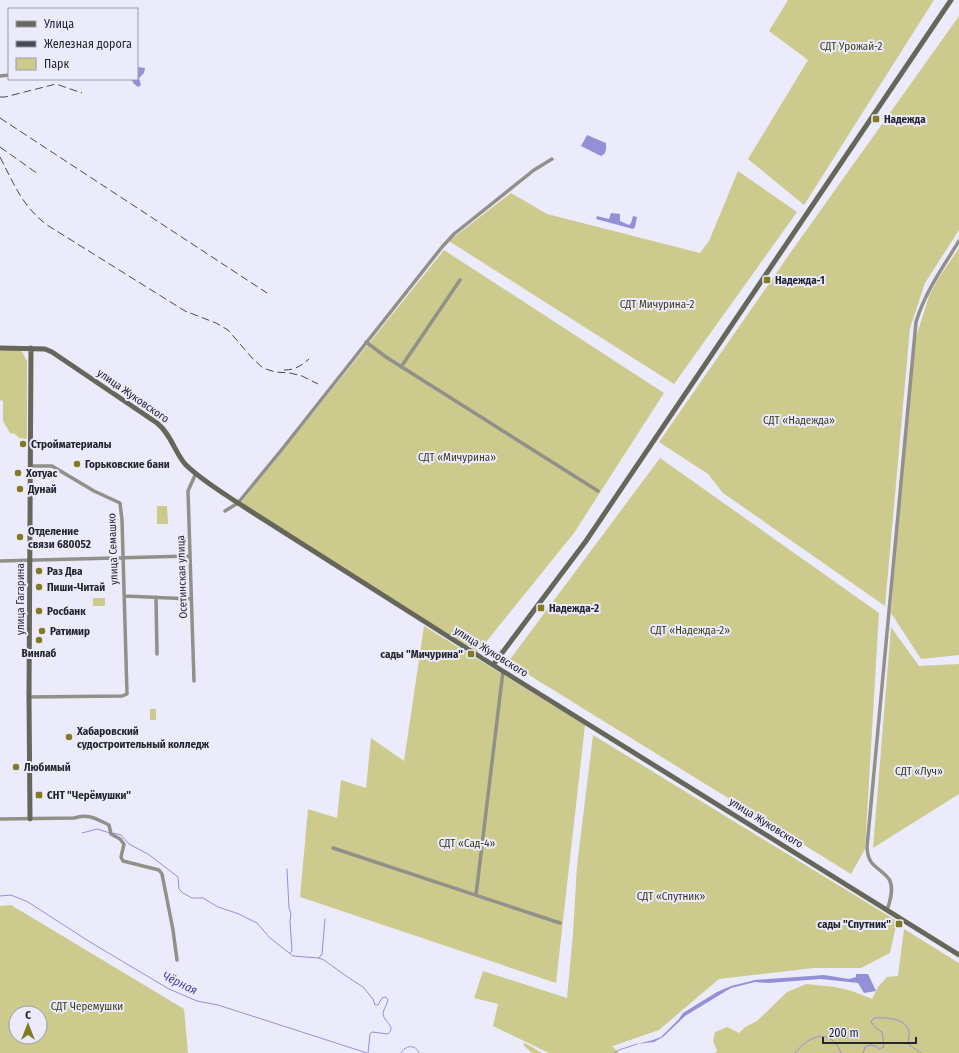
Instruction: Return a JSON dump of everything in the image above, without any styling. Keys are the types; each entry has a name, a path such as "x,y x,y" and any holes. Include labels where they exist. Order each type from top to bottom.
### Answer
{"street":[{"path":"493,665 586,541 951,0"},
{"path":"225,511 238,503 442,247 454,234 534,170 552,159"},
{"path":"887,910 890,899 890,882 888,878 872,863 869,858 867,847 916,322 921,305 931,285 959,241"},
{"path":"402,367 460,280"},
{"path":"366,342 402,367 598,491"},
{"name":"улица Жуковского","path":"0,348 45,348 52,352 158,423 167,433 178,454 186,464 196,473 238,503 493,665 959,955"},
{"name":"улица Гагарина","path":"30,819 29,560 31,348"},
{"name":"улица Семашко","path":"29,697 122,696 127,694 122,520 120,503 52,466 30,466"},
{"name":"Осетинская улица","path":"194,681 188,491 196,473"},
{"path":"0,561 190,556"},
{"path":"124,596 191,599"},
{"path":"156,598 158,654"},
{"path":"476,895 503,671"},
{"path":"0,819 74,818 91,816 108,824 111,834 120,839 124,844 121,857 123,861 159,870 162,874 174,930 177,960"},
{"path":"333,848 560,923"}],"green space":[{"name":"СДТ Урожай-2","path":"788,0 934,0 804,205 748,159 808,60 769,31"},
{"name":"СДТ «Надежда»","path":"959,16 959,230 925,283 910,328 885,606 723,493 708,474 659,442 793,249"},
{"name":"СДТ Мичурина-2","path":"738,171 797,212 674,384 449,241 511,193 547,214 700,253 709,241"},
{"path":"959,248 959,655 921,659 891,613 913,347 929,296 938,279"},
{"name":"СДТ «Мичурина»","path":"444,250 664,393 574,533 478,652 247,512 240,504"},
{"path":"0,350 21,350 27,361 27,439 19,438 15,434 10,433 3,421 3,401 0,400"},
{"name":"СДТ «Надежда-2»","path":"660,458 879,613 865,849 851,874 508,662"},
{"path":"157,506 167,506 168,524 157,524"},
{"path":"93,598 105,598 105,606 93,606"},
{"name":"СДТ «Сад-4»","path":"424,626 585,725 556,983 300,897 308,809 337,818 341,780 366,788 371,738 404,761"},
{"name":"СДТ «Луч»","path":"891,627 919,666 959,664 959,794 873,848"},
{"path":"150,709 156,709 156,720 150,720"},
{"name":"СДТ «Спутник»","path":"593,735 897,921 890,953 861,968 814,968 719,979 659,1030 612,1046 619,1053 549,1053 493,1026 498,1004 474,998 483,971 567,998 577,866"},
{"name":"СДТ Черемушки","path":"11,905 184,1009 188,1053 0,1053 0,906"},
{"path":"904,929 959,963 959,1053 715,1053 717,1051 713,1041 715,1032 727,1027 739,1033 745,1027 757,1021 787,992 806,984 835,987 852,991 872,999 878,987 887,977 898,976"},
{"path":"525,1043 542,1053 532,1053 523,1045"}],"shaded area":[{"path":"138,67 145,68 144,73 139,78 141,85 138,87 132,80 138,80"},
{"path":"587,135 606,143 606,150 603,155 601,156 581,146"},
{"path":"611,213 620,214 620,221 629,225 633,216 637,217 635,227 633,229 596,219 597,216 609,219"},
{"path":"856,974 868,974 876,991 864,993 858,983 821,979 768,983 755,982 731,988 685,1016 663,1037 654,1042 637,1044 661,1037 683,1013 717,992 731,986 755,980 824,975 849,979 856,977"}],"waterway":[{"path":"82,833 97,829 110,833"},
{"path":"113,833 121,835 129,844 148,854 178,877 179,889 183,893 192,898 203,898 218,907 239,914 257,923 270,938 293,956 319,958 324,960 363,987 373,999 375,1005 378,1005 382,998 386,997 388,1000 383,1013 391,1029 388,1034 372,1032 370,1034 368,1053"},
{"path":"287,869 289,908 291,914 292,951 290,953"},
{"name":"Чёрная","path":"0,896 11,895 28,902 90,942 169,989 197,1001 218,1005 367,1053"},
{"path":"319,958 322,954 325,919"},
{"name":"Чёрная","path":"863,1053 865,1047 870,1045 876,1046 879,1049 884,1047 882,1032 871,1022 874,1018 889,1018 904,1023 909,1031 908,1044 921,1053"},
{"name":"Чёрная","path":"795,1053 807,1042 820,1036 832,1040 837,1045 841,1053"},
{"path":"614,1053 637,1044"},
{"name":"Чёрная","path":"401,1053 408,1047 415,1048 419,1053"}],"railway":[{"path":"0,97 56,84 82,93"},
{"path":"0,118 267,293"},
{"path":"0,147 38,174"},
{"path":"0,157 19,194 38,218 47,225 185,311 216,323 228,330 253,359 263,368 275,372 290,373 302,376 318,384"},
{"path":"284,370 298,367 309,359"}],"place":[{"name":"Надежда","path":"876,119"},
{"name":"Надежда-1","path":"767,280"},
{"name":"Стройматериалы","path":"23,444"},
{"name":"Горьковские бани","path":"77,464"},
{"name":"Хотуас","path":"18,473"},
{"name":"Дунай","path":"20,489"},
{"name":"Отделение связи 680052","path":"20,537"},
{"name":"Раз Два","path":"39,571"},
{"name":"Пиши-Читай","path":"39,587"},
{"name":"Надежда-2","path":"541,608"},
{"name":"Росбанк","path":"39,611"},
{"name":"Ратимир","path":"42,631"},
{"name":"Винлаб","path":"39,640"},
{"name":"сады \"Мичурина\"","path":"471,654"},
{"name":"Хабаровский судостроительный колледж","path":"69,737"},
{"name":"Любимый","path":"16,767"},
{"name":"СНТ \"Черёмушки\"","path":"39,795"},
{"name":"сады \"Спутник\"","path":"899,924"}]}
